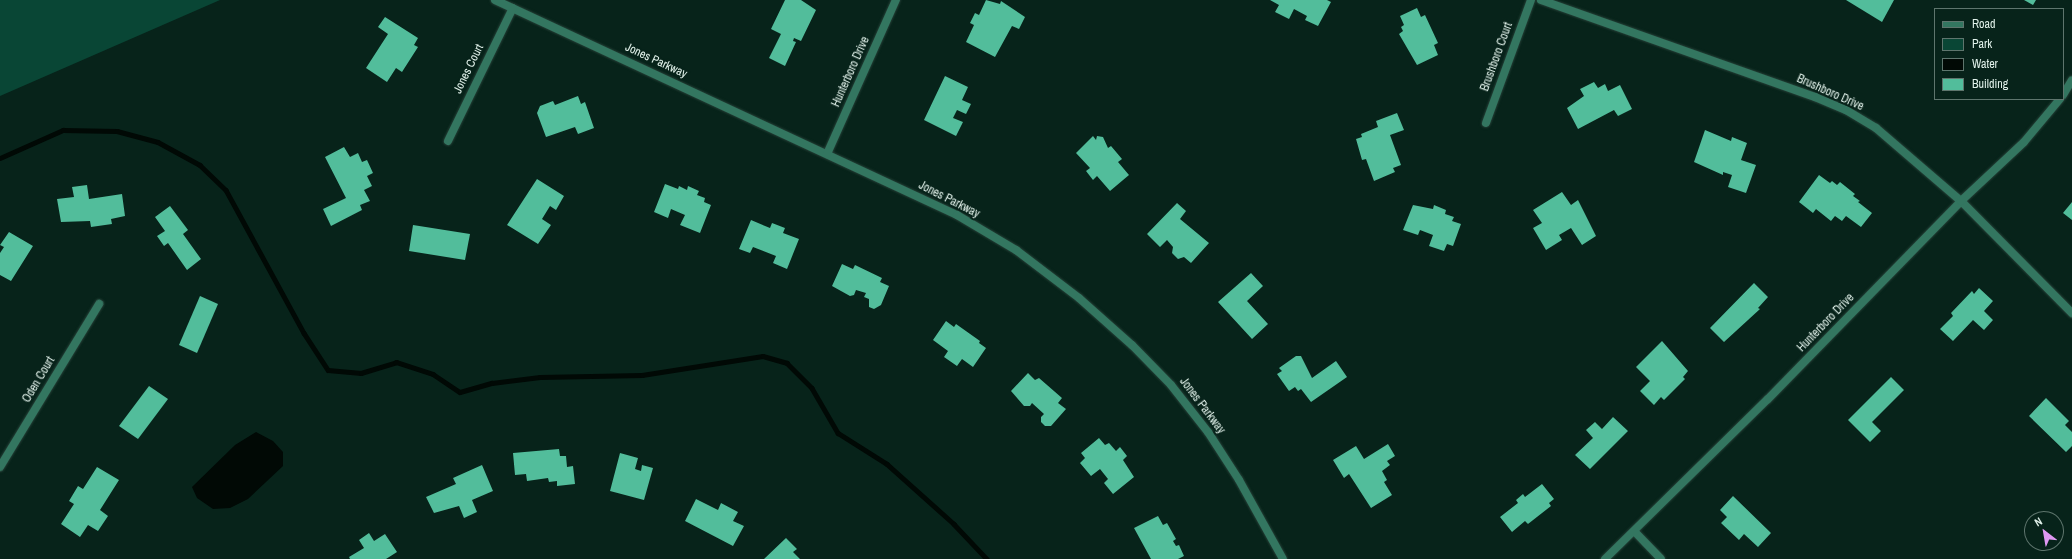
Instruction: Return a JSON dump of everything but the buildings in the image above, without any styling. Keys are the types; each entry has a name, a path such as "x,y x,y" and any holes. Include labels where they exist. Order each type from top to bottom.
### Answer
{"street":[{"name":"Jones Parkway","path":"495,0 956,215 1016,250 1079,298 1132,345 1171,385 1208,432 1239,480 1283,559"},
{"name":"Hunterboro Drive","path":"827,154 896,0"},
{"name":"Brushboro Court","path":"1486,122 1531,0"},
{"name":"Brushboro Drive","path":"1541,0 1815,96 1846,110 1876,128 1961,201 2072,313"},
{"name":"Jones Court","path":"448,141 512,8"},
{"path":"2064,93 2072,80"},
{"name":"Hunterboro Drive","path":"1605,559 1635,532 1961,201 2024,142 2059,100"},
{"name":"Oden Court","path":"0,467 99,304"},
{"path":"1635,532 1661,559"}],"green space":[{"path":"0,0 220,0 0,96"}],"water":[{"path":"256,432 273,441 283,452 283,466 248,499 230,508 213,509 197,498 192,487 235,445"}],"waterway":[{"path":"0,158 63,130 117,131 158,142 200,165 226,190 304,333 328,370 361,373 396,362 433,374 460,392 492,383 540,377 642,375 763,356 787,363 812,388 838,433 887,464 954,524 987,559"}]}
